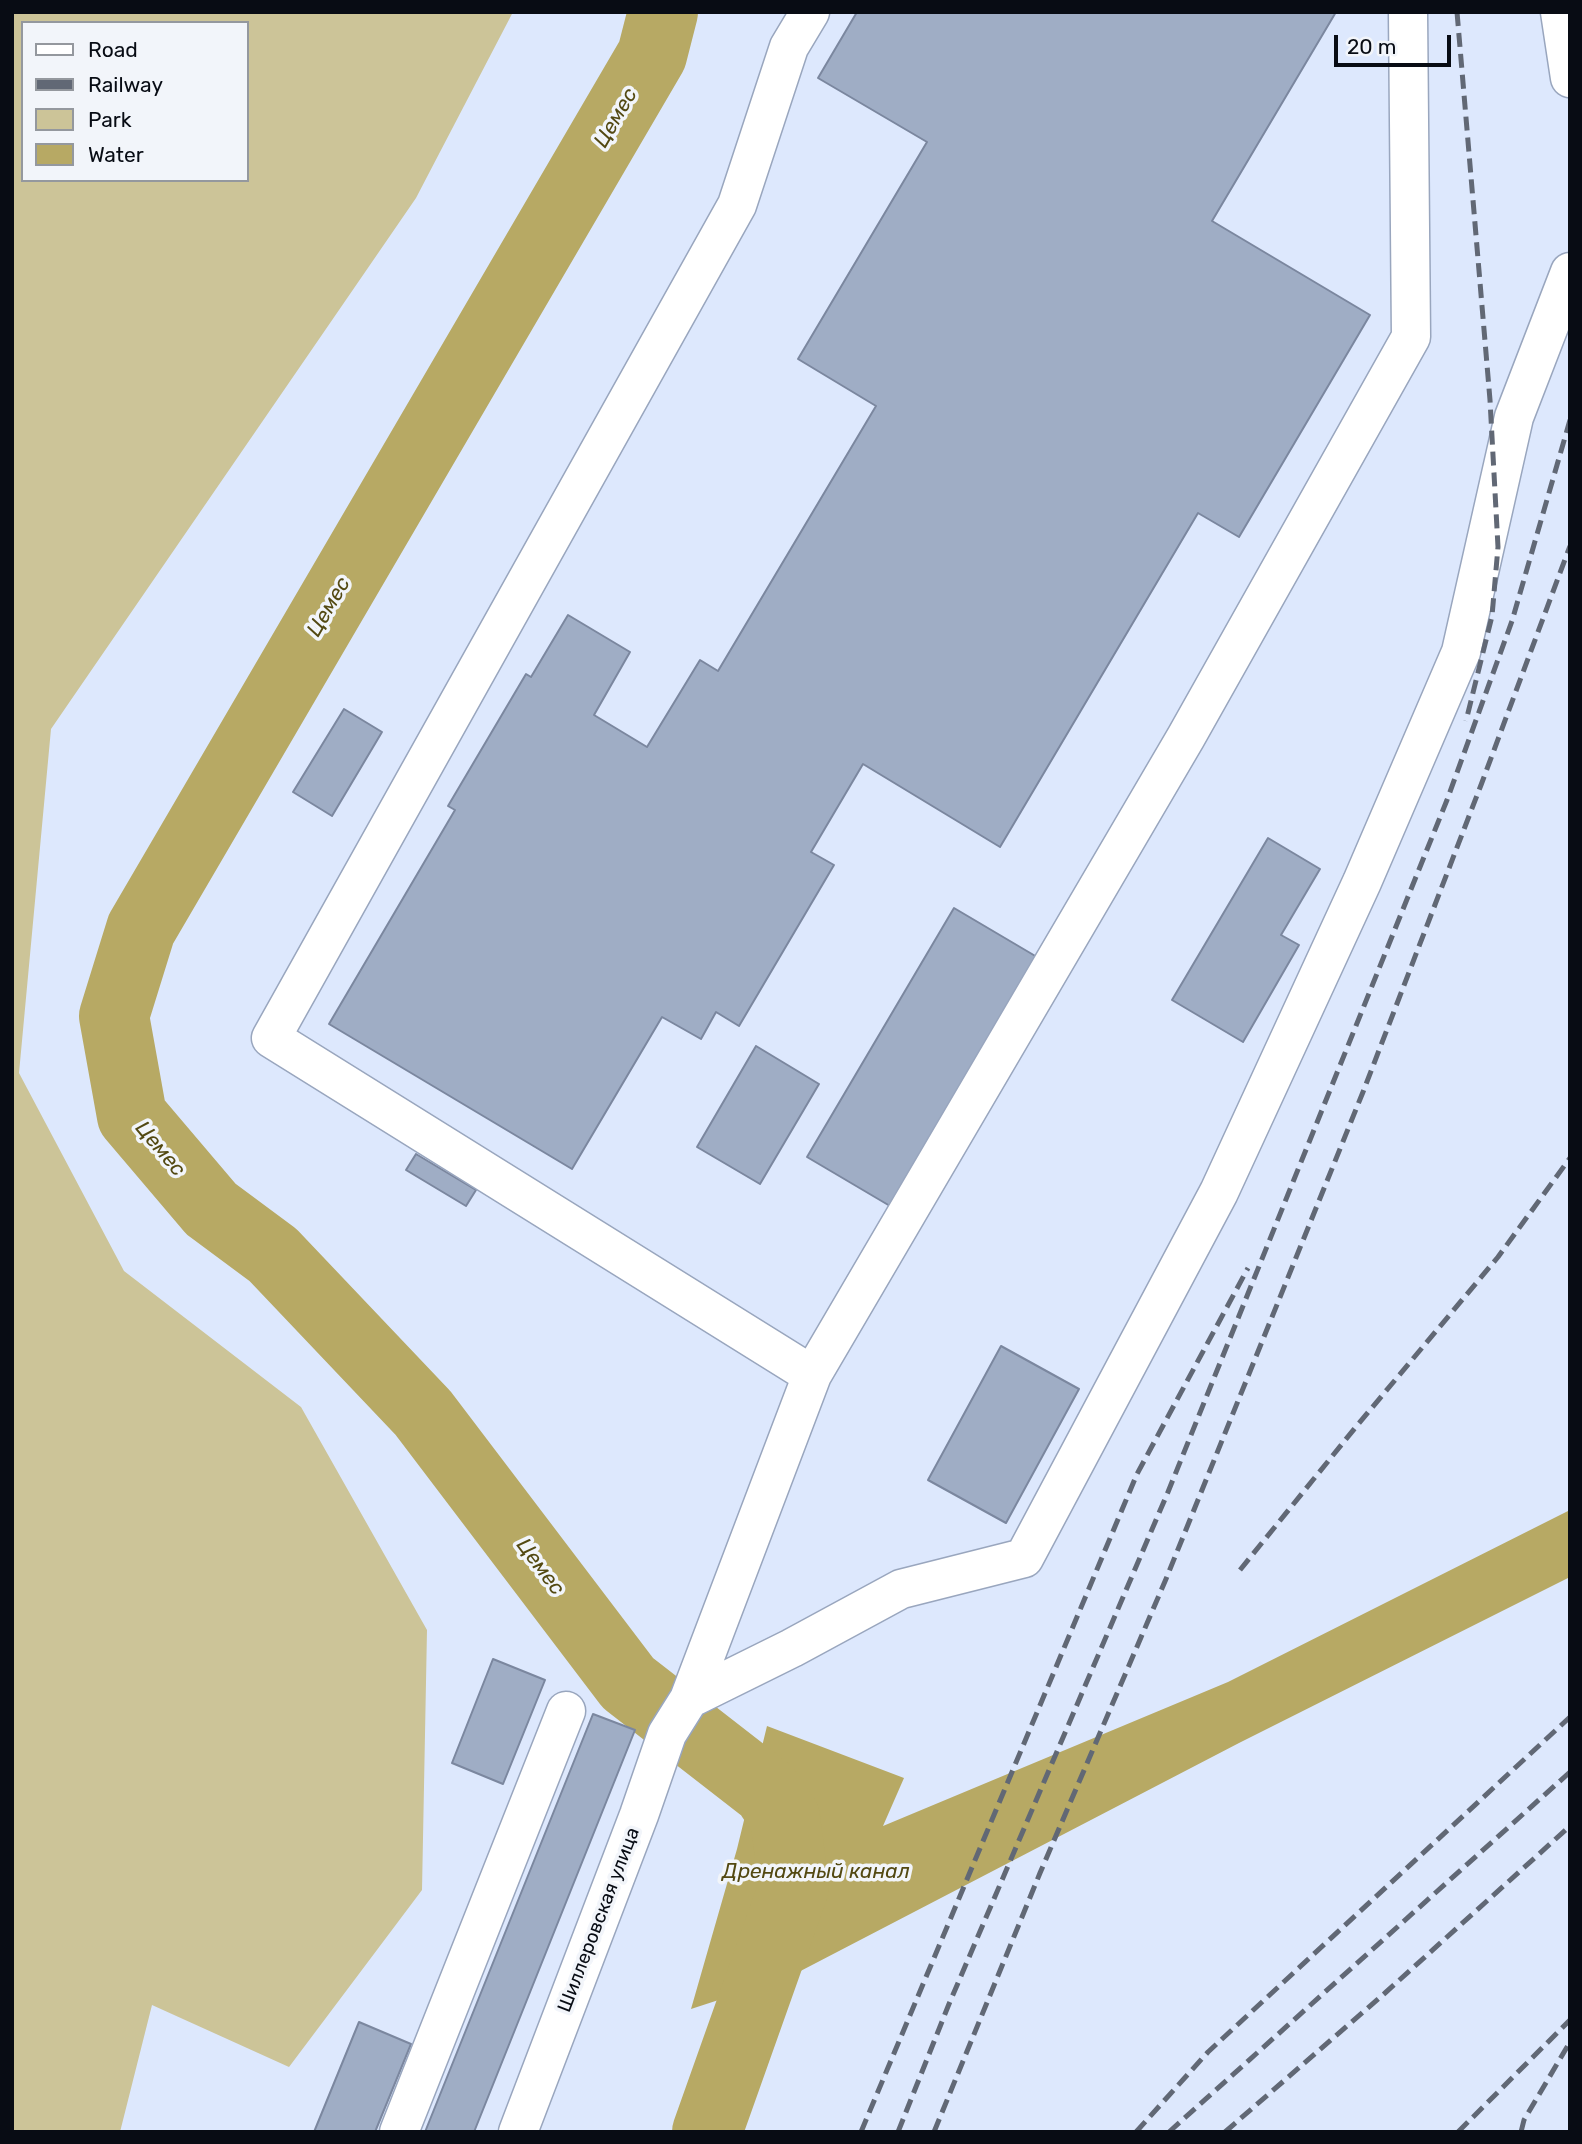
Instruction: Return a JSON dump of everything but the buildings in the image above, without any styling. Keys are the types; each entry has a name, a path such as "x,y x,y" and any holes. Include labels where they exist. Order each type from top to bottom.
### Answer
{"street":[{"path":"810,12 789,47 737,205 271,1038 812,1375"},
{"name":"Шиллеровская улица","path":"518,2132 812,1375 1186,737 1411,337 1408,12"},
{"path":"1560,12 1570,78"},
{"path":"679,1714 901,1589 1024,1558 1219,1192 1362,882 1461,652 1514,417 1570,272"},
{"path":"399,2132 566,1711"}],"green space":[{"path":"12,12 513,12 416,198 51,729 19,1073 124,1271 301,1407 427,1630 422,1890 289,2067 152,2005 120,2132 12,2132"}],"water":[{"name":"Дренажный канал","path":"1570,1510 1570,1577 1239,1743 789,1977 691,2009 737,1849 767,1726 904,1778 883,1826 1228,1682"}],"waterway":[{"name":"Цемес","path":"663,12 652,55 141,929 114,1016 132,1116 211,1209 273,1255 423,1413 628,1683 767,1791 785,1818 794,1887 707,2132"}],"railway":[{"path":"1457,12 1490,400 1498,547 1492,616 1466,721"},
{"path":"898,2132 949,2004 1168,1492 1447,800 1512,621 1570,420"},
{"path":"934,2132 1040,1873 1166,1579 1363,1092 1570,546"},
{"path":"1240,1570 1498,1257 1570,1158"},
{"path":"861,2132 1137,1474 1248,1268"},
{"path":"1136,2132 1208,2052 1570,1717"},
{"path":"1169,2132 1570,1772"},
{"path":"1225,2132 1385,1993 1570,1826"},
{"path":"1458,2132 1570,2020"},
{"path":"1521,2132 1524,2120 1570,2042"}]}
